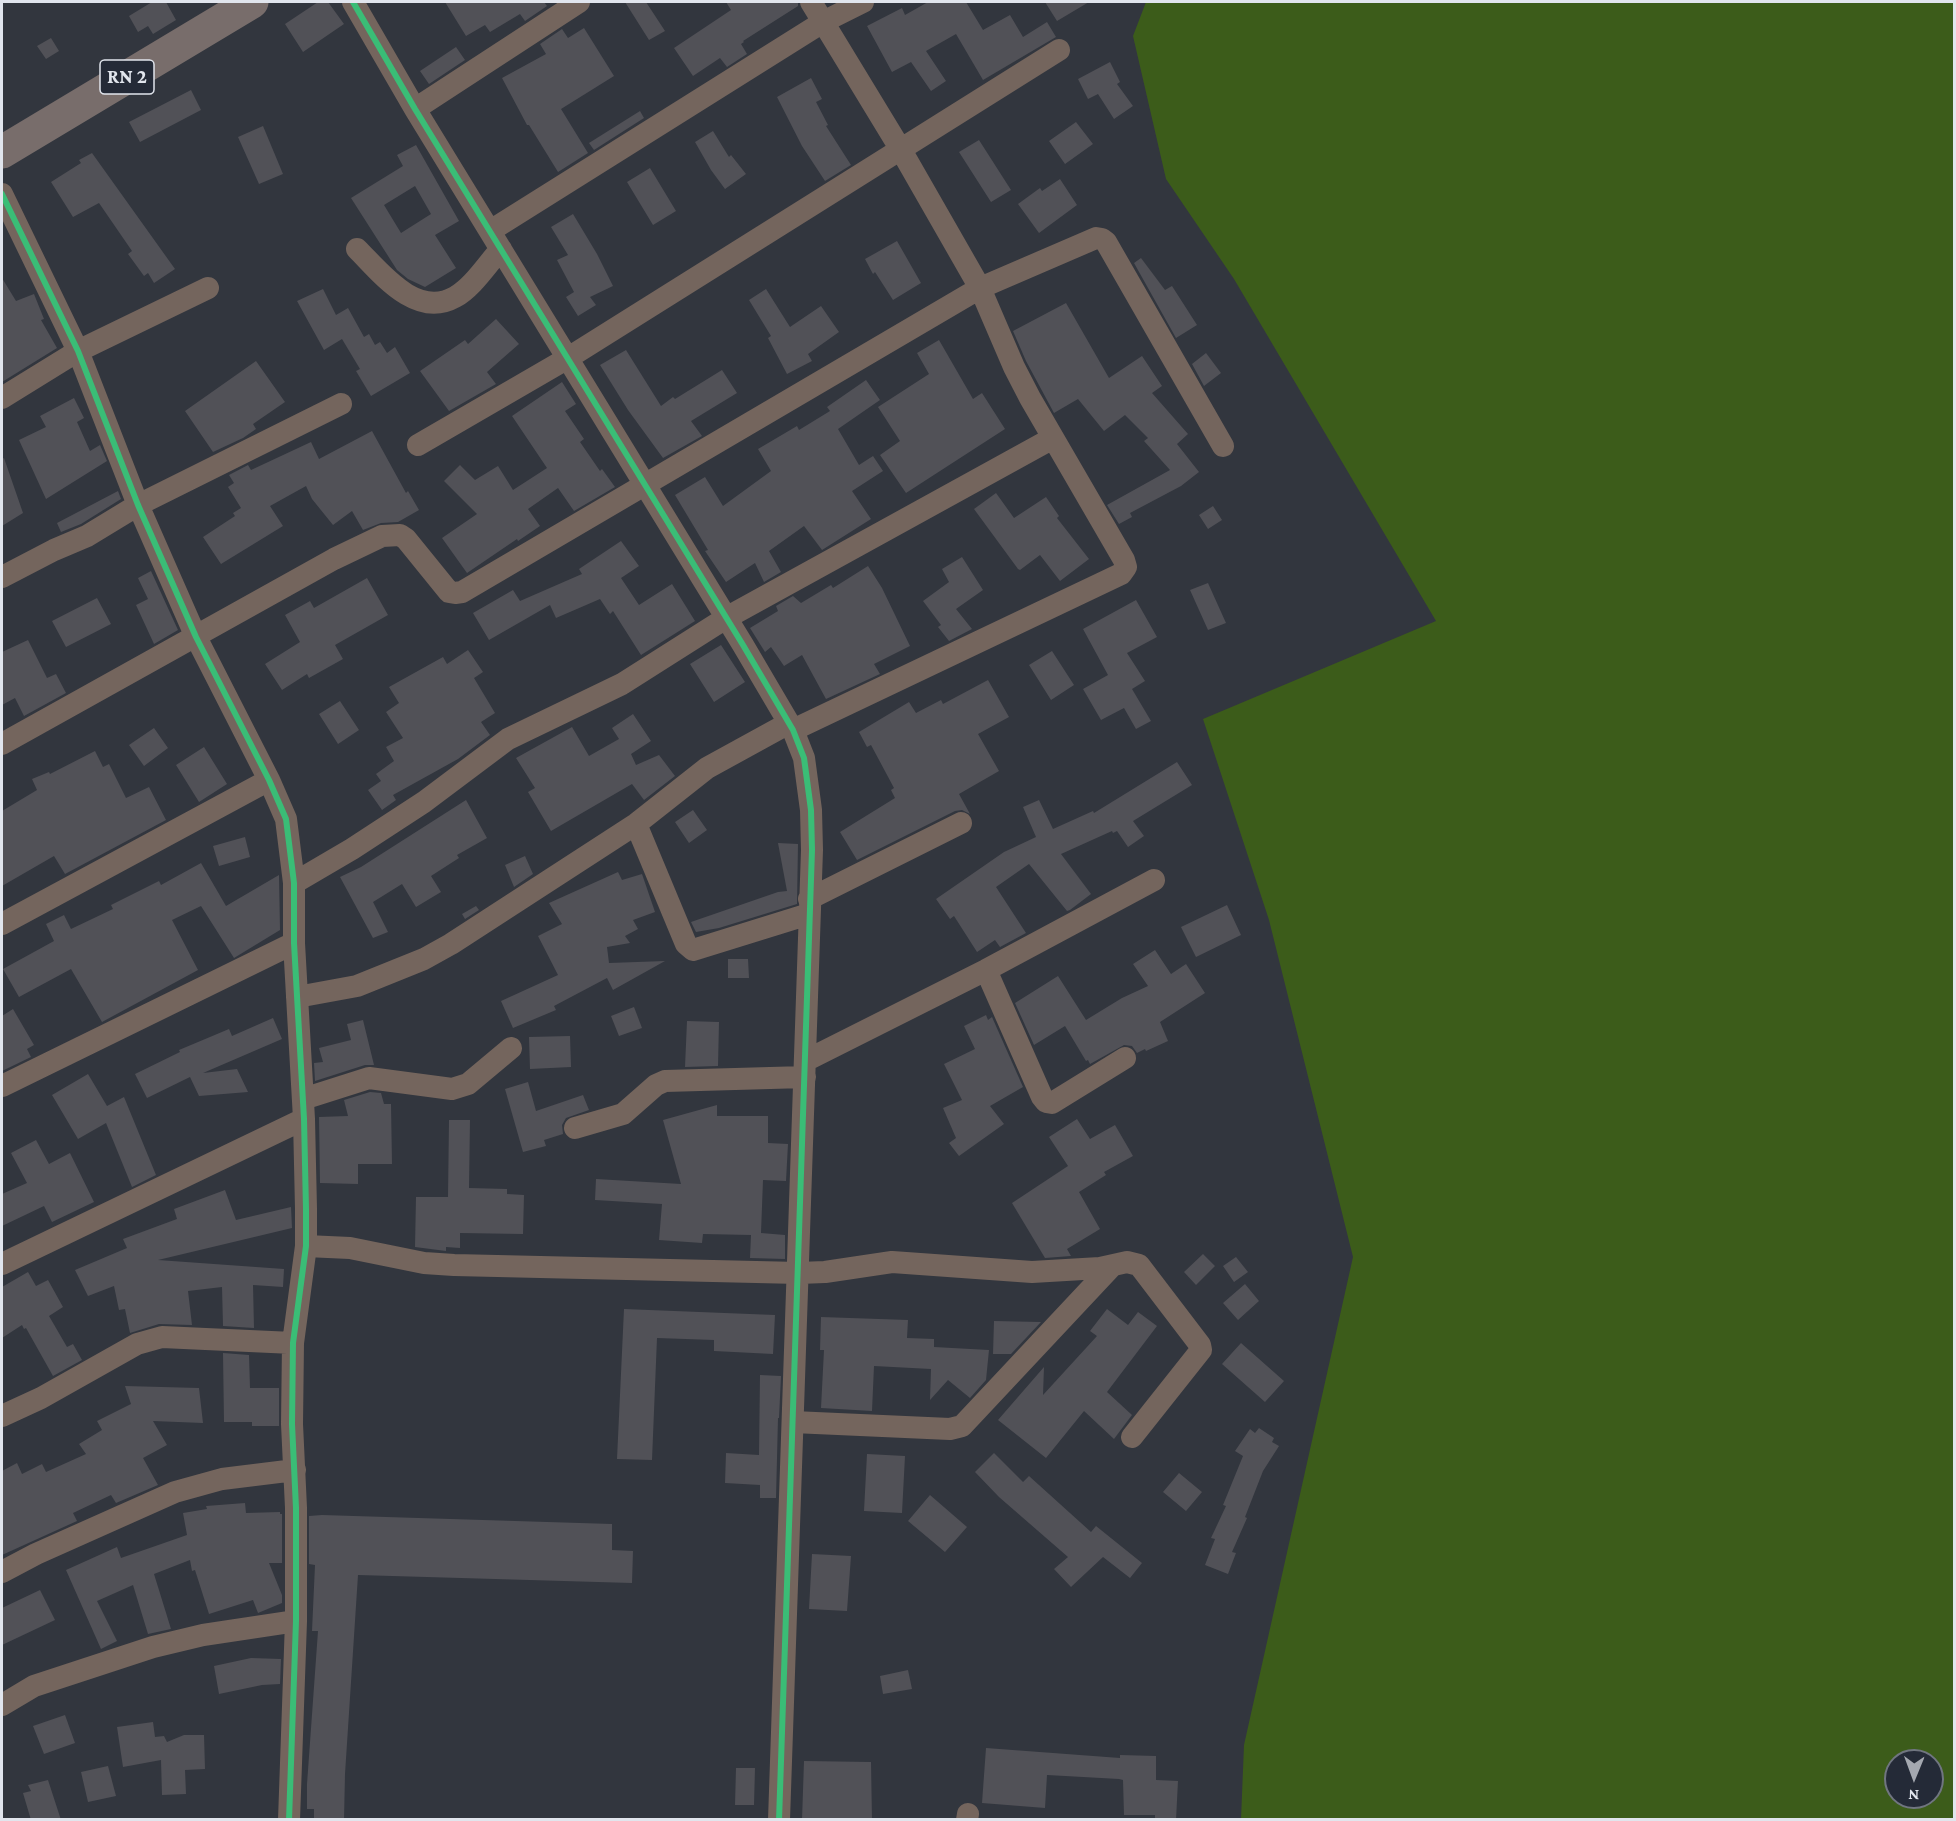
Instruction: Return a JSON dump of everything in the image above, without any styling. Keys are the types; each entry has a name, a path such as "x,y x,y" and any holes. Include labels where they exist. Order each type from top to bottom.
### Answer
{"highway":[{"name":"RN 2","path":"2,152 252,2"}],"street":[{"path":"353,2 415,109 726,618 791,727 804,758 811,810 809,907 799,1273 779,1820"},
{"path":"415,109 579,2"},
{"path":"297,997 357,986 424,959 451,944 636,824 707,768 1121,574 1126,567 1014,367 980,288 902,150 811,2"},
{"path":"357,249 400,291 420,300 435,302 456,297 495,240 823,22 863,2"},
{"path":"418,444 568,358 1059,50"},
{"path":"2,194 78,351 138,505 196,637 268,780 285,819 294,883 294,943 303,1109 306,1246 293,1343 292,1424 295,1470 296,1621 289,1820"},
{"path":"2,744 313,570 382,536 400,535 406,539 449,592 462,592 980,288 1096,238 1106,242 1223,446"},
{"path":"2,398 78,351 208,288"},
{"path":"2,577 87,536 138,505 341,404"},
{"path":"294,883 352,849 424,802 508,739 622,684 726,618 1053,438"},
{"path":"2,924 268,780"},
{"path":"636,824 686,944 693,950 809,907 961,822"},
{"path":"575,1128 623,1114 656,1085 665,1081 805,1069 1154,880"},
{"path":"2,1086 294,943"},
{"path":"986,970 1046,1102 1052,1103 1125,1058"},
{"path":"2,1264 303,1109 369,1078 459,1088 468,1084 511,1048"},
{"path":"306,1246 350,1248 424,1263 454,1265 799,1273 825,1272 892,1262 1032,1272 1112,1266 1127,1262 1139,1265 1200,1345 1201,1350 1132,1437"},
{"path":"793,1422 950,1429 962,1426 1112,1266"},
{"path":"2,1416 41,1398 137,1344 150,1340 162,1337 293,1343"},
{"path":"2,1572 36,1554 197,1484 295,1470"},
{"path":"2,1705 34,1686 153,1647 203,1635 296,1621"}],"green space":[{"path":"1146,2 1954,2 1954,1819 1241,1819 1244,1745 1353,1257 1269,920 1203,719 1436,621 1234,279 1166,179 1133,36"}],"building":[{"path":"152,2 166,2 176,20 153,34 148,26 138,32 129,16"},
{"path":"318,2 328,2 344,24 303,52 285,24"},
{"path":"445,2 544,2 547,6 525,21 520,14 490,32 485,25 466,36"},
{"path":"625,2 646,2 665,31 649,40"},
{"path":"726,2 798,2 798,6 743,41 741,44 747,54 727,67 720,58 693,76 674,48 731,10"},
{"path":"928,2 966,2 983,30 1010,15 1023,37 1047,22 1056,37 983,80 956,34 926,51 946,81 931,91 911,62 892,72 867,26 902,8 905,15"},
{"path":"1045,2 1089,2 1057,21"},
{"path":"584,28 614,76 561,109 588,153 558,172 527,125 502,78 546,54 540,44 562,29 568,38"},
{"path":"51,38 59,51 46,59 37,46"},
{"path":"456,47 465,60 429,84 420,71"},
{"path":"1110,62 1120,82 1117,84 1133,106 1114,119 1098,94 1088,99 1078,79"},
{"path":"811,78 822,99 816,102 828,125 826,126 851,165 825,181 802,146 777,97"},
{"path":"191,90 201,110 140,142 129,122"},
{"path":"640,111 644,118 594,150 589,143"},
{"path":"1076,122 1093,144 1065,164 1049,141"},
{"path":"263,126 283,174 259,184 238,137"},
{"path":"713,131 729,157 731,155 746,174 725,189 695,142"},
{"path":"979,140 1011,190 991,202 959,152"},
{"path":"416,145 459,221 435,235 456,268 425,287 408,279 397,270 351,198 403,166 397,155","holes":["415,186 431,214 401,233 384,205"]},
{"path":"92,153 175,269 154,283 148,273 144,276 128,254 132,251 99,203 73,217 51,182 81,163 79,160"},
{"path":"650,168 676,211 653,225 627,182"},
{"path":"1060,179 1077,205 1039,233 1018,204 1040,188 1042,191"},
{"path":"573,214 613,286 590,297 596,305 578,316 566,297 574,292 557,260 568,255 551,227"},
{"path":"897,241 921,283 893,300 875,272 873,274 865,259"},
{"path":"1141,258 1165,290 1172,286 1197,325 1176,338 1134,263"},
{"path":"2,278 16,301 34,294 44,319 41,320 57,348 2,382"},
{"path":"323,289 336,315 348,308 364,337 369,334 375,345 380,342 387,353 395,347 410,373 371,396 356,371 360,369 342,339 324,350 297,301"},
{"path":"766,289 790,327 821,306 839,332 808,354 812,361 787,374 768,338 771,336 749,300"},
{"path":"1066,303 1109,378 1142,356 1162,386 1152,393 1188,434 1177,444 1199,472 1181,486 1130,513 1132,517 1119,524 1107,505 1170,470 1144,441 1148,438 1125,415 1104,431 1078,399 1054,413 1013,331"},
{"path":"496,319 519,344 487,372 496,384 449,411 420,371 465,340 468,344"},
{"path":"939,340 973,399 982,393 1005,429 906,493 880,455 900,441 878,407 929,374 917,353"},
{"path":"626,350 661,406 722,370 737,393 691,421 702,436 663,458 628,410 600,365"},
{"path":"1206,353 1221,373 1204,386 1192,364"},
{"path":"256,361 285,402 253,424 256,429 243,438 213,452 185,411"},
{"path":"866,380 880,400 838,429 859,465 873,456 883,471 852,491 871,519 822,550 804,526 769,551 781,572 764,582 755,563 726,582 705,551 708,550 675,495 705,477 723,506 771,471 758,449 797,426 799,430 830,411 827,407"},
{"path":"562,382 576,404 565,411 584,439 580,442 600,471 602,469 615,487 574,511 558,488 528,509 540,526 467,573 442,538 477,514 444,481 460,465 475,480 498,466 513,490 547,468 512,416"},
{"path":"74,398 84,418 77,422 90,451 100,445 107,461 46,499 19,440 46,427 40,416"},
{"path":"372,431 406,493 408,491 419,510 398,522 381,523 363,530 352,511 333,525 312,499 306,486 270,506 283,526 221,564 203,537 235,516 233,513 241,508 228,487 234,483 229,475 248,465 251,470 311,442 319,459"},
{"path":"4,458 23,513 2,526 2,459"},
{"path":"118,491 121,499 81,524 61,532 57,523"},
{"path":"996,493 1014,518 1046,497 1059,516 1057,518 1089,559 1060,581 1040,555 1020,570 1018,569 974,509"},
{"path":"1213,506 1222,520 1208,529 1199,515"},
{"path":"621,541 639,566 621,578 639,605 672,584 695,621 641,655 613,611 610,614 600,599 556,618 550,605 489,640 473,613 513,590 520,601 582,574 579,569"},
{"path":"962,557 983,590 956,609 972,629 949,641 938,627 941,625 923,601 949,582 942,569"},
{"path":"868,566 882,588 910,646 874,664 880,674 826,699 802,655 784,666 771,647 765,652 750,628 778,611 776,606 793,596 801,603 831,585 833,588"},
{"path":"151,571 178,630 154,644 136,605 148,599 138,578"},
{"path":"367,578 388,615 335,645 343,659 309,678 307,674 282,690 265,664 300,642 285,615 310,601 314,608"},
{"path":"1208,583 1226,623 1208,630 1190,590"},
{"path":"97,598 111,624 66,647 52,621"},
{"path":"1136,600 1157,637 1127,653 1145,681 1132,689 1151,721 1136,729 1124,708 1101,720 1083,689 1108,675 1083,629"},
{"path":"28,640 47,678 56,674 66,693 24,716 15,698 2,705 2,652"},
{"path":"721,645 745,682 714,702 690,664"},
{"path":"468,650 483,672 474,678 495,713 481,722 490,735 458,759 393,795 396,800 382,810 368,790 381,781 376,774 394,761 386,747 403,738 386,712 399,703 389,687 443,657 447,664"},
{"path":"1052,651 1074,685 1051,700 1029,665"},
{"path":"988,680 1009,717 978,734 999,771 959,794 970,814 962,810 955,811 857,860 840,832 895,798 891,790 894,788 871,745 867,747 859,732 909,702 916,713 941,700 943,704"},
{"path":"340,701 359,730 338,744 319,714"},
{"path":"633,714 651,741 631,754 636,765 659,755 675,776 644,800 632,784 551,831 528,792 535,788 516,758 572,727 589,756 619,739 612,728"},
{"path":"154,728 168,748 144,766 129,745"},
{"path":"204,747 227,784 199,802 176,765"},
{"path":"95,751 103,767 109,764 126,798 149,787 166,820 65,874 54,856 2,886 2,811 37,790 32,779 49,772 50,774"},
{"path":"1177,762 1192,785 1133,821 1144,836 1128,847 1117,831 1113,833 1112,831 1061,854 1091,894 1070,910 1067,911 1029,864 996,887 1026,933 1000,947 995,940 977,952 954,916 950,919 936,899 1004,852 1036,837 1023,807 1039,800 1053,829 1093,811 1094,813"},
{"path":"466,800 487,838 457,855 459,858 431,876 441,892 416,907 402,884 373,902 388,932 373,938 340,877 361,867"},
{"path":"693,810 707,830 689,843 675,822"},
{"path":"245,837 250,857 219,866 213,846"},
{"path":"778,843 798,844 797,904 719,928 696,932 691,922 778,892 787,891"},
{"path":"525,856 533,874 514,887 505,865"},
{"path":"201,863 226,906 279,875 280,930 234,958 201,906 172,920 198,970 102,1022 71,969 19,997 3,969 54,941 46,924 64,915 71,929 113,909 111,905 159,881 161,885"},
{"path":"618,872 622,880 642,874 655,912 633,920 638,929 625,936 630,943 607,947 609,963 665,961 613,990 607,978 554,1006 556,1010 513,1028 501,1001 558,975 538,936 562,924 549,903"},
{"path":"1227,905 1241,935 1196,957 1181,927"},
{"path":"476,906 479,910 465,919 462,914"},
{"path":"1155,950 1171,974 1186,964 1205,993 1160,1022 1168,1041 1137,1053 1132,1046 1124,1045 1090,1064 1065,1026 1034,1045 1015,1003 1058,976 1086,1020 1122,998 1148,986 1133,964"},
{"path":"728,959 748,959 749,978 728,978"},
{"path":"634,1007 642,1028 619,1036 611,1016"},
{"path":"13,1009 34,1045 27,1049 31,1057 2,1071 2,1016"},
{"path":"986,1015 988,1020 992,1017 1023,1087 990,1106 1004,1124 959,1156 949,1143 956,1138 943,1108 962,1100 944,1064 975,1049 964,1026"},
{"path":"273,1018 282,1039 203,1073 237,1069 248,1092 199,1096 190,1077 147,1098 135,1074 180,1052 179,1050 229,1029 232,1036"},
{"path":"363,1020 374,1065 365,1065 315,1081 314,1063 323,1062 319,1048 351,1040 347,1024"},
{"path":"687,1021 719,1022 718,1066 685,1067"},
{"path":"570,1036 571,1067 530,1069 529,1037"},
{"path":"88,1074 107,1106 124,1097 156,1175 132,1187 106,1123 78,1139 52,1095"},
{"path":"528,1082 536,1111 583,1095 589,1110 566,1118 562,1125 563,1134 544,1140 546,1146 523,1152 505,1089"},
{"path":"370,1092 381,1093 384,1104 391,1104 392,1164 358,1164 358,1184 320,1183 319,1117 348,1116 344,1100"},
{"path":"717,1105 717,1116 768,1116 768,1143 788,1144 786,1181 763,1180 761,1233 785,1235 785,1259 750,1258 751,1235 703,1234 702,1243 659,1240 662,1204 595,1200 596,1179 681,1184 663,1120"},
{"path":"1077,1119 1090,1139 1115,1125 1133,1156 1104,1172 1106,1175 1079,1192 1100,1229 1067,1249 1071,1256 1045,1258 1012,1203 1068,1166 1049,1137"},
{"path":"449,1120 470,1120 469,1188 507,1189 507,1194 524,1195 523,1234 460,1233 460,1248 446,1247 446,1251 415,1247 416,1197 448,1197"},
{"path":"36,1140 49,1164 70,1153 94,1202 52,1222 44,1206 2,1226 2,1194 27,1183 11,1153"},
{"path":"225,1190 236,1220 291,1207 292,1228 158,1260 284,1269 283,1287 253,1285 254,1328 223,1326 222,1287 188,1291 192,1325 159,1324 130,1333 125,1309 119,1310 114,1286 88,1296 75,1270 127,1248 123,1239 177,1219 174,1209"},
{"path":"1203,1254 1215,1266 1196,1285 1184,1272"},
{"path":"1236,1257 1248,1272 1234,1282 1223,1266"},
{"path":"28,1272 36,1286 48,1280 63,1307 49,1316 67,1347 73,1344 82,1360 53,1376 26,1328 24,1329 22,1325 2,1338 2,1287"},
{"path":"1245,1284 1259,1301 1238,1320 1223,1303"},
{"path":"624,1309 775,1315 773,1354 714,1351 714,1340 657,1338 652,1460 617,1459"},
{"path":"1107,1309 1128,1325 1138,1312 1157,1326 1107,1392 1132,1415 1114,1439 1084,1411 1046,1458 998,1420 1044,1367 1043,1395 1097,1336 1090,1331"},
{"path":"821,1317 908,1320 907,1338 934,1339 934,1347 989,1350 986,1380 970,1398 948,1380 930,1400 931,1369 874,1366 872,1411 821,1408 824,1350 820,1350"},
{"path":"994,1321 1041,1322 1011,1354 993,1354"},
{"path":"1241,1343 1284,1381 1265,1402 1222,1364"},
{"path":"223,1353 249,1355 250,1388 279,1388 279,1426 252,1426 252,1422 224,1422"},
{"path":"760,1375 781,1376 776,1498 760,1498 760,1485 725,1483 726,1453 759,1455"},
{"path":"125,1386 199,1388 203,1423 153,1421 167,1445 143,1458 158,1485 116,1503 111,1495 73,1513 77,1521 2,1555 2,1471 17,1463 22,1474 42,1464 46,1472 86,1454 79,1444 102,1430 97,1421 131,1404"},
{"path":"1259,1428 1274,1438 1272,1442 1279,1446 1263,1471 1245,1517 1247,1518 1232,1552 1236,1553 1228,1574 1205,1565 1215,1539 1211,1538 1226,1506 1223,1505 1243,1456 1235,1451 1250,1429 1255,1433"},
{"path":"994,1453 1023,1482 1029,1476 1091,1532 1096,1526 1142,1563 1130,1578 1103,1557 1071,1587 1054,1569 1068,1557 999,1497 975,1472"},
{"path":"867,1454 905,1456 902,1513 864,1511"},
{"path":"1179,1473 1202,1492 1186,1511 1163,1492"},
{"path":"930,1495 967,1527 945,1552 908,1521"},
{"path":"245,1503 246,1513 280,1512 282,1514 282,1563 269,1563 282,1595 282,1603 258,1613 253,1600 209,1614 190,1560 154,1574 171,1629 148,1634 133,1585 97,1601 117,1641 101,1649 66,1570 117,1547 121,1558 187,1535 183,1513 207,1509 206,1506"},
{"path":"309,1516 612,1524 612,1550 633,1551 632,1583 358,1575 344,1820 314,1820 314,1809 307,1809 307,1784 318,1631 312,1631 315,1565 309,1564"},
{"path":"812,1554 851,1556 847,1611 809,1609"},
{"path":"40,1590 55,1620 2,1645 2,1608"},
{"path":"251,1658 281,1659 280,1684 262,1685 219,1694 214,1666"},
{"path":"908,1670 912,1689 883,1694 880,1676"},
{"path":"65,1715 75,1743 44,1754 33,1726"},
{"path":"153,1722 155,1737 164,1736 167,1742 184,1735 204,1735 205,1769 185,1770 186,1794 162,1795 161,1760 123,1767 117,1727"},
{"path":"986,1748 1120,1758 1120,1755 1156,1756 1156,1780 1178,1781 1176,1820 1155,1819 1155,1815 1124,1815 1123,1780 1119,1779 1047,1775 1045,1808 982,1803"},
{"path":"804,1761 871,1762 872,1820 802,1820"},
{"path":"108,1766 116,1796 88,1802 81,1772"},
{"path":"736,1768 755,1768 754,1805 735,1805"},
{"path":"48,1780 61,1820 31,1820 23,1793 31,1791 28,1785"}],"cycle path":[{"path":"353,2 415,109 743,645 793,730 804,758 811,810 812,850 779,1820"},
{"path":"2,194 78,351 138,505 196,637 269,780 286,819 294,883 294,943 304,1119 306,1209 306,1246 293,1343 292,1424 296,1508 296,1621 289,1820"}]}
